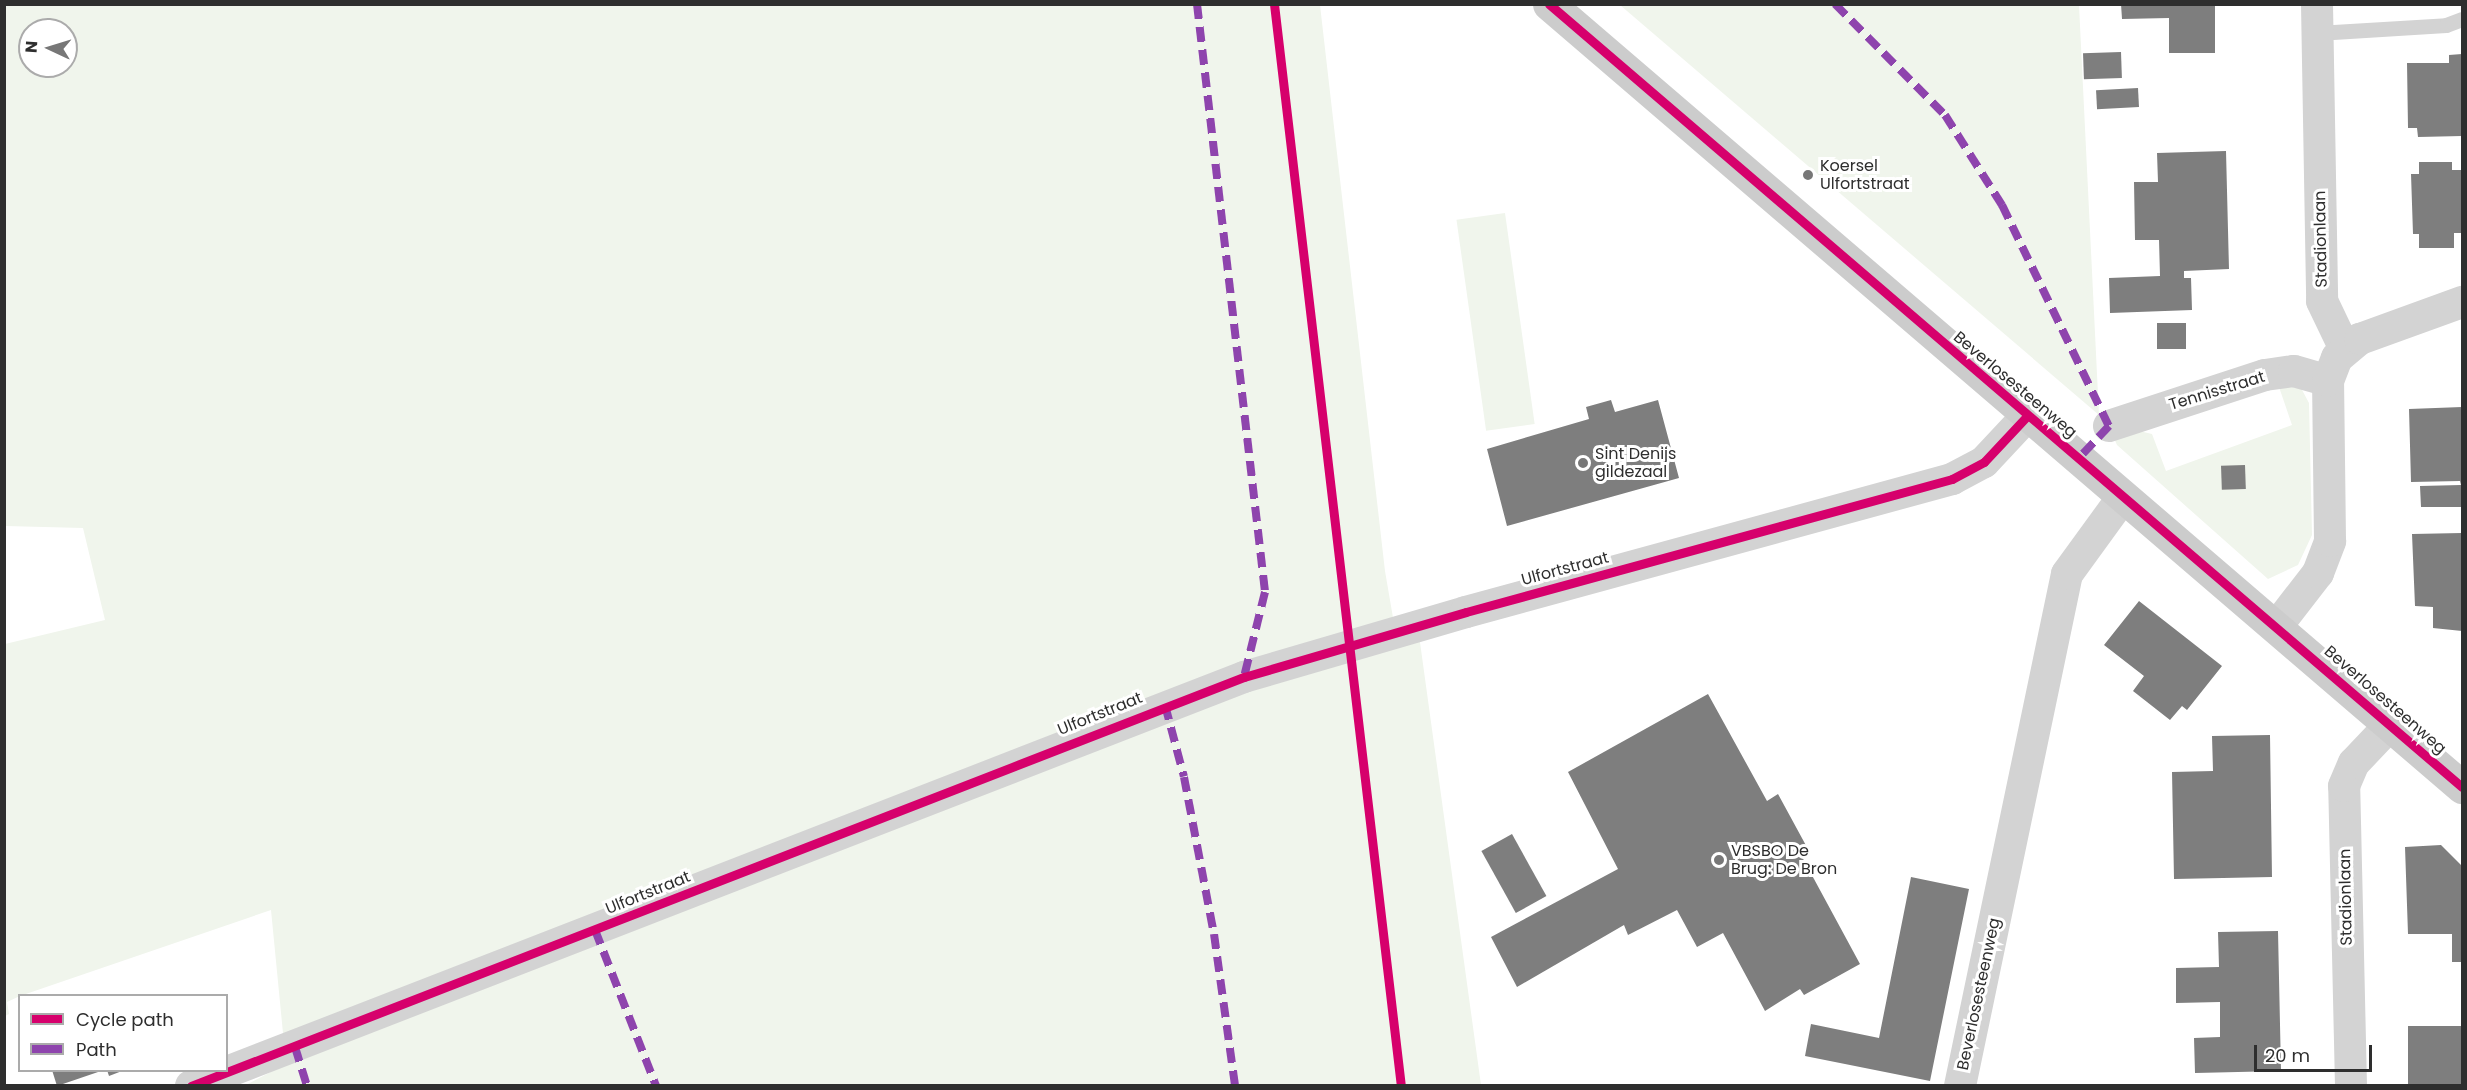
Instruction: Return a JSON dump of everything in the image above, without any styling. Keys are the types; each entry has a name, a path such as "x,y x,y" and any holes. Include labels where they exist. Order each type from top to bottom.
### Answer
{"street":[{"name":"Beverlosesteenweg","path":"1549,4 2027,416 2277,626 2463,787"},
{"name":"Stadionlaan","path":"2317,19 2322,301 2345,349"},
{"path":"2277,626 2318,573 2330,541 2328,381 2345,349 2360,339 2463,302"},
{"name":"Tennisstraat","path":"2109,426 2265,375 2294,371 2328,381"},
{"name":"Ulfortstraat","path":"228,1072 1244,677 1466,612 1952,479 1984,462 2027,416"},
{"name":"Beverlosesteenweg","path":"1960,1086 2067,574 2124,497"},
{"name":"Stadionlaan","path":"2351,1086 2344,786 2354,763 2390,725"},
{"name":"Ulfortstraat","path":"191,1086 227,1072"}],"lane":[{"path":"2317,19 2446,26 2463,19"}],"shaded area":[{"path":"4,5 1320,5 1385,571 1397,641 1419,635 1481,1085 246,1085 286,1064 271,910 26,994 18,994 18,997 7,1002 9,1014 5,1016 5,644 105,620 83,528 5,526"},
{"path":"1620,5 2079,5 2099,415"},
{"path":"1505,213 1535,424 1486,431 1456,220"},
{"path":"2279,387 2301,388 2309,403 2312,535 2298,565 2268,579 2117,445 2113,436 2122,427 2152,434 2166,471 2292,425"}],"building":[{"path":"2121,4 2215,4 2215,53 2169,53 2169,18 2122,19"},
{"path":"2121,52 2122,78 2084,79 2083,53"},
{"path":"2462,54 2462,136 2418,137 2417,128 2408,128 2407,63 2449,63 2449,55"},
{"path":"2138,88 2139,107 2097,109 2096,90"},
{"path":"2226,151 2229,269 2184,271 2184,278 2191,278 2192,310 2110,313 2109,278 2160,276 2159,240 2135,240 2134,182 2158,182 2157,153"},
{"path":"2419,162 2452,162 2452,170 2462,170 2462,233 2454,233 2454,248 2419,248 2419,234 2413,234 2411,174 2419,174"},
{"path":"2157,323 2186,323 2186,349 2157,349"},
{"name":"Sint Denijs gildezaal","path":"1611,400 1615,412 1658,400 1679,478 1507,526 1487,449 1589,419 1586,407"},
{"path":"2462,407 2462,507 2421,507 2420,486 2461,485 2460,481 2411,482 2409,409"},
{"path":"2245,465 2246,489 2222,490 2221,466"},
{"path":"2462,533 2462,631 2433,628 2433,607 2415,606 2412,534"},
{"path":"2139,601 2222,666 2187,710 2182,706 2170,720 2133,691 2144,676 2104,645"},
{"path":"1708,694 1767,801 1778,794 1809,851 1801,855 1860,964 1804,995 1800,989 1765,1011 1723,933 1697,947 1677,910 1628,935 1624,925 1517,987 1491,937 1618,869 1568,772"},
{"path":"2270,735 2272,877 2174,879 2172,772 2213,771 2212,736"},
{"path":"1512,834 1546,896 1516,913 1481,851"},
{"path":"2441,845 2462,866 2462,962 2452,962 2452,934 2408,934 2405,847"},
{"path":"1911,877 1969,889 1930,1081 1805,1056 1811,1024 1879,1038"},
{"path":"2278,931 2281,1071 2195,1073 2194,1038 2220,1037 2220,1002 2176,1003 2176,968 2219,967 2218,932"},
{"path":"2408,1026 2462,1026 2462,1086 2408,1086"},
{"path":"53,1072 98,1072 57,1086"},
{"path":"108,1072 119,1072 109,1076"}],"marked path":[{"path":"1197,4 1265,592 1244,677"},
{"path":"1835,4 1945,115 2002,205 2109,426 2079,458"},
{"path":"1165,705 1184,777 1214,934 1235,1086"},
{"path":"595,930 656,1086"},
{"path":"295,1047 307,1086"}],"cycle path":[{"path":"1274,4 1401,1086"},
{"path":"1549,4 2462,787"},
{"path":"228,1072 1244,677 1466,612 1952,479 1984,462 2027,416"},
{"path":"191,1086 227,1072"}],"place":[{"name":"Koersel Ulfortstraat","path":"1808,175"},
{"name":"Sint Denijs gildezaal","path":"1583,463"},
{"name":"VBSBO De Brug: De Bron","path":"1719,860"}]}
